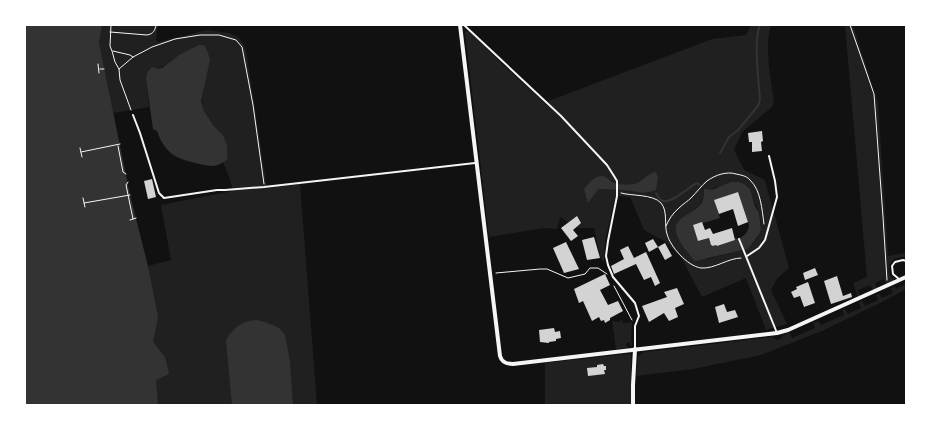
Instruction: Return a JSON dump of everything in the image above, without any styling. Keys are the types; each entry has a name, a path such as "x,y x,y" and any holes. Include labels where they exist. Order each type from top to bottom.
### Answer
{"street":[{"path":"462,25 500,356 505,363 513,364 777,333 788,330 906,277"},
{"path":"633,405 635,350"}],"lane":[{"path":"462,25 560,116 607,165 617,180 618,192 606,256 613,277 635,302 639,316 635,326 635,350"},
{"path":"133,115 159,193 164,198 217,190 264,187 477,162"},
{"path":"747,257 759,248 765,240 777,197 769,156"},
{"path":"739,239 777,333"},
{"path":"901,280 893,274 892,266 895,262 906,261"}],"path":[{"path":"111,25 110,46 115,62 120,70 120,80 133,115"},
{"path":"110,32 147,35 154,32 156,25"},
{"path":"850,25 874,94 887,286"},
{"path":"120,70 133,57 152,47 175,39 200,35 219,35 236,40 242,47 253,105 264,187"},
{"path":"112,51 133,57"},
{"path":"98,64 99,73"},
{"path":"99,69 104,69"},
{"path":"81,152 119,145 123,172 126,174"},
{"path":"80,148 82,157"},
{"path":"666,227 670,217 678,208 692,198 709,179 731,172 750,179 756,187 766,237"},
{"path":"128,182 126,185 133,219"},
{"path":"618,192 651,198 661,204 664,211 667,235 674,247 690,264 701,268 713,266 734,258 747,257"},
{"path":"84,203 129,195"},
{"path":"83,198 84,207"},
{"path":"130,220 136,218"},
{"path":"490,273 540,269 568,278 586,274 590,268 598,268 607,274"},
{"path":"612,283 635,326"}],"shaded area":[{"path":"25,25 102,25 99,43 130,195 148,266 158,317 153,342 165,357 169,374 156,380 158,405 25,405"},
{"path":"102,25 158,25 156,40 158,42 207,30 229,33 238,37 243,43 246,50 267,188 300,184 317,405 60,405 155,304 148,266 171,260 161,205 233,191 223,162 228,159 225,139 204,111 202,98 204,87 179,55 146,79 149,107 113,113 99,43"},
{"path":"751,25 771,25 768,53 774,102 772,107 742,132 734,150 744,170 765,180 789,268 777,279 771,290 787,324 766,330 746,278 702,297 682,259 666,242 644,230 630,197 615,196 605,242 604,262 601,259 594,228 578,228 560,217 557,229 544,228 489,237 465,32 471,33 561,118 598,158 600,156 546,102 712,39 746,35","holes":["717,187 750,190 758,211 761,227 758,236 748,249 707,259 692,258 678,237 683,217 701,203 704,190 712,190"]},
{"path":"845,25 853,25 878,103 888,256 906,253 906,257 896,258 890,264 889,272 895,281 886,285 884,279 875,283 877,288 873,290 870,285 858,290 860,296 858,297 853,283 867,277"},
{"path":"199,45 204,45 210,60 201,101 204,111 213,125 223,135 227,145 228,159 214,166 180,158 172,154 165,146 157,131 153,129 146,79 147,73 152,67 162,68 179,55"},
{"path":"656,172 658,178 656,190 643,192 598,189 588,203 584,189 591,181 600,176 604,176 616,184 630,185"},
{"path":"731,182 744,184 750,189 759,213 761,229 748,249 695,261 678,238 676,225 682,218 700,205 704,189 712,190","holes":["738,192 749,225 743,237 735,238 735,240 717,246 712,246 709,238 698,241 702,222 720,218 715,200"]},
{"path":"906,284 906,289 882,302 822,331 761,355 693,369 636,376 638,356 644,352 772,337 778,340 783,335 790,333 792,338 815,328 813,323 818,321 821,325 844,315 842,310 845,309 848,314 861,308 859,302 862,301 865,306 878,300 876,295 879,294 882,298 893,293 891,288 895,287 896,289"},
{"path":"257,320 279,328 285,335 290,362 293,405 232,405 226,340 238,326"},
{"path":"622,320 623,323 629,323 629,321 632,323 632,346 630,343 627,343 628,348 616,349 612,321 618,322"},
{"path":"626,354 631,356 631,405 545,405 545,363"}],"building":[{"path":"762,131 762,151 752,152 752,142 749,142 748,133"},
{"path":"152,179 156,197 148,199 144,181"},
{"path":"738,192 748,222 738,226 733,209 719,214 714,200"},
{"path":"577,216 581,223 573,230 578,236 571,241 561,228"},
{"path":"702,222 705,230 710,228 713,234 732,228 735,240 717,246 711,245 709,238 698,241 693,225"},
{"path":"594,237 600,258 587,260 582,240"},
{"path":"653,239 658,247 649,252 645,243"},
{"path":"566,242 579,269 564,273 553,248"},
{"path":"665,243 672,256 665,260 658,247"},
{"path":"628,246 634,258 646,252 660,283 655,286 651,277 644,280 636,264 614,274 611,266 624,259 620,250"},
{"path":"815,268 818,275 805,280 803,273"},
{"path":"605,274 610,285 600,290 608,305 618,301 623,311 605,323 599,317 592,321 583,301 579,303 574,289"},
{"path":"837,276 843,296 851,293 852,297 831,304 824,281"},
{"path":"808,282 815,303 804,307 800,296 794,298 791,292 797,289 796,287"},
{"path":"677,288 684,304 675,308 678,317 669,321 664,313 649,322 642,306 667,297 664,292"},
{"path":"724,304 727,312 735,310 738,317 719,323 715,307"},
{"path":"554,328 555,332 560,331 561,338 549,343 540,342 539,330"},
{"path":"603,364 606,366 605,374 588,376 587,368"}],"waterway":[{"path":"720,153 729,137 738,130 758,106 760,100 757,51 760,25"},
{"path":"656,193 661,200 667,201 697,183 700,185"}]}
